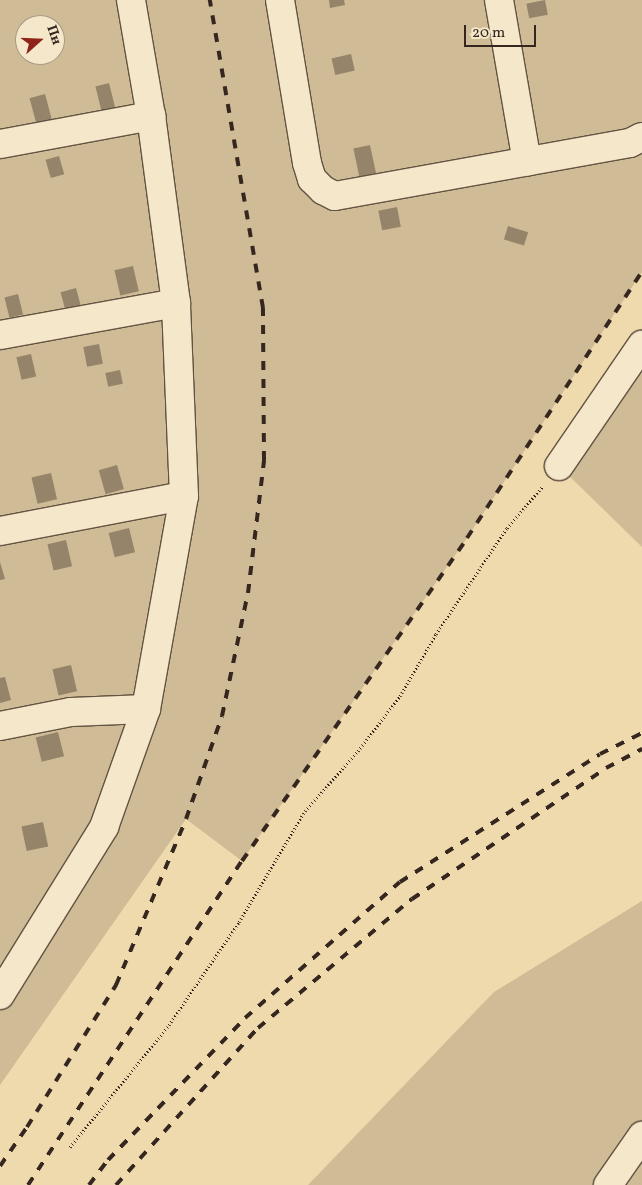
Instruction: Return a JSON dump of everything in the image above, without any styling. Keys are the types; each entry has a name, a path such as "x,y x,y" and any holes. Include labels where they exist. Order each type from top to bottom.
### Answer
{"street":[{"path":"0,995 104,827 146,708 184,496 176,303 151,116 132,0"},
{"path":"280,0 307,163 312,179 322,190 335,196 630,143 642,137"},
{"path":"499,0 527,162"},
{"path":"0,144 151,116"},
{"path":"0,336 176,303"},
{"path":"559,466 642,345"},
{"path":"0,531 184,496"},
{"path":"0,726 71,712 146,708"},
{"path":"608,1185 642,1136"}],"path":[{"path":"70,1147 169,1026 239,922 305,811 358,752 400,696 436,634 507,528 559,466"}],"shaded area":[{"path":"0,0 642,0 642,272 467,538 242,861 186,819 0,1085"},
{"path":"642,345 642,547 559,466"},
{"path":"642,901 642,1185 308,1185 494,992"}],"building":[{"path":"329,0 344,0 345,5 330,8"},
{"path":"545,0 548,15 529,18 526,4"},
{"path":"351,54 355,71 335,75 332,58"},
{"path":"109,83 115,107 101,111 95,86"},
{"path":"45,94 52,120 37,124 30,98"},
{"path":"370,145 376,173 359,177 353,149"},
{"path":"59,156 64,174 51,178 46,160"},
{"path":"397,207 401,227 382,230 378,211"},
{"path":"508,226 528,232 524,246 504,239"},
{"path":"133,266 139,291 120,296 114,270"},
{"path":"76,288 81,307 66,311 61,292"},
{"path":"18,294 23,314 9,318 4,297"},
{"path":"99,344 103,364 87,367 83,347"},
{"path":"31,354 36,376 22,380 16,357"},
{"path":"120,370 123,384 108,387 105,373"},
{"path":"117,465 124,489 106,494 99,470"},
{"path":"51,473 57,499 38,504 32,477"},
{"path":"129,528 135,552 115,557 109,533"},
{"path":"66,540 72,566 54,571 47,544"},
{"path":"0,562 5,579 0,580"},
{"path":"71,665 77,691 59,696 52,669"},
{"path":"5,677 11,700 0,703 0,678"},
{"path":"58,732 64,756 42,762 36,738"},
{"path":"43,822 48,846 27,851 21,827"}],"railway":[{"path":"0,1166 27,1127 116,985 186,819 222,716 248,593 264,460 263,308 210,0"},
{"path":"28,1185 242,861 467,538 642,272"},
{"path":"89,1185 108,1160 245,1018 400,882 600,754 642,733"},
{"path":"116,1185 258,1028 412,899 606,768 642,749"}]}
